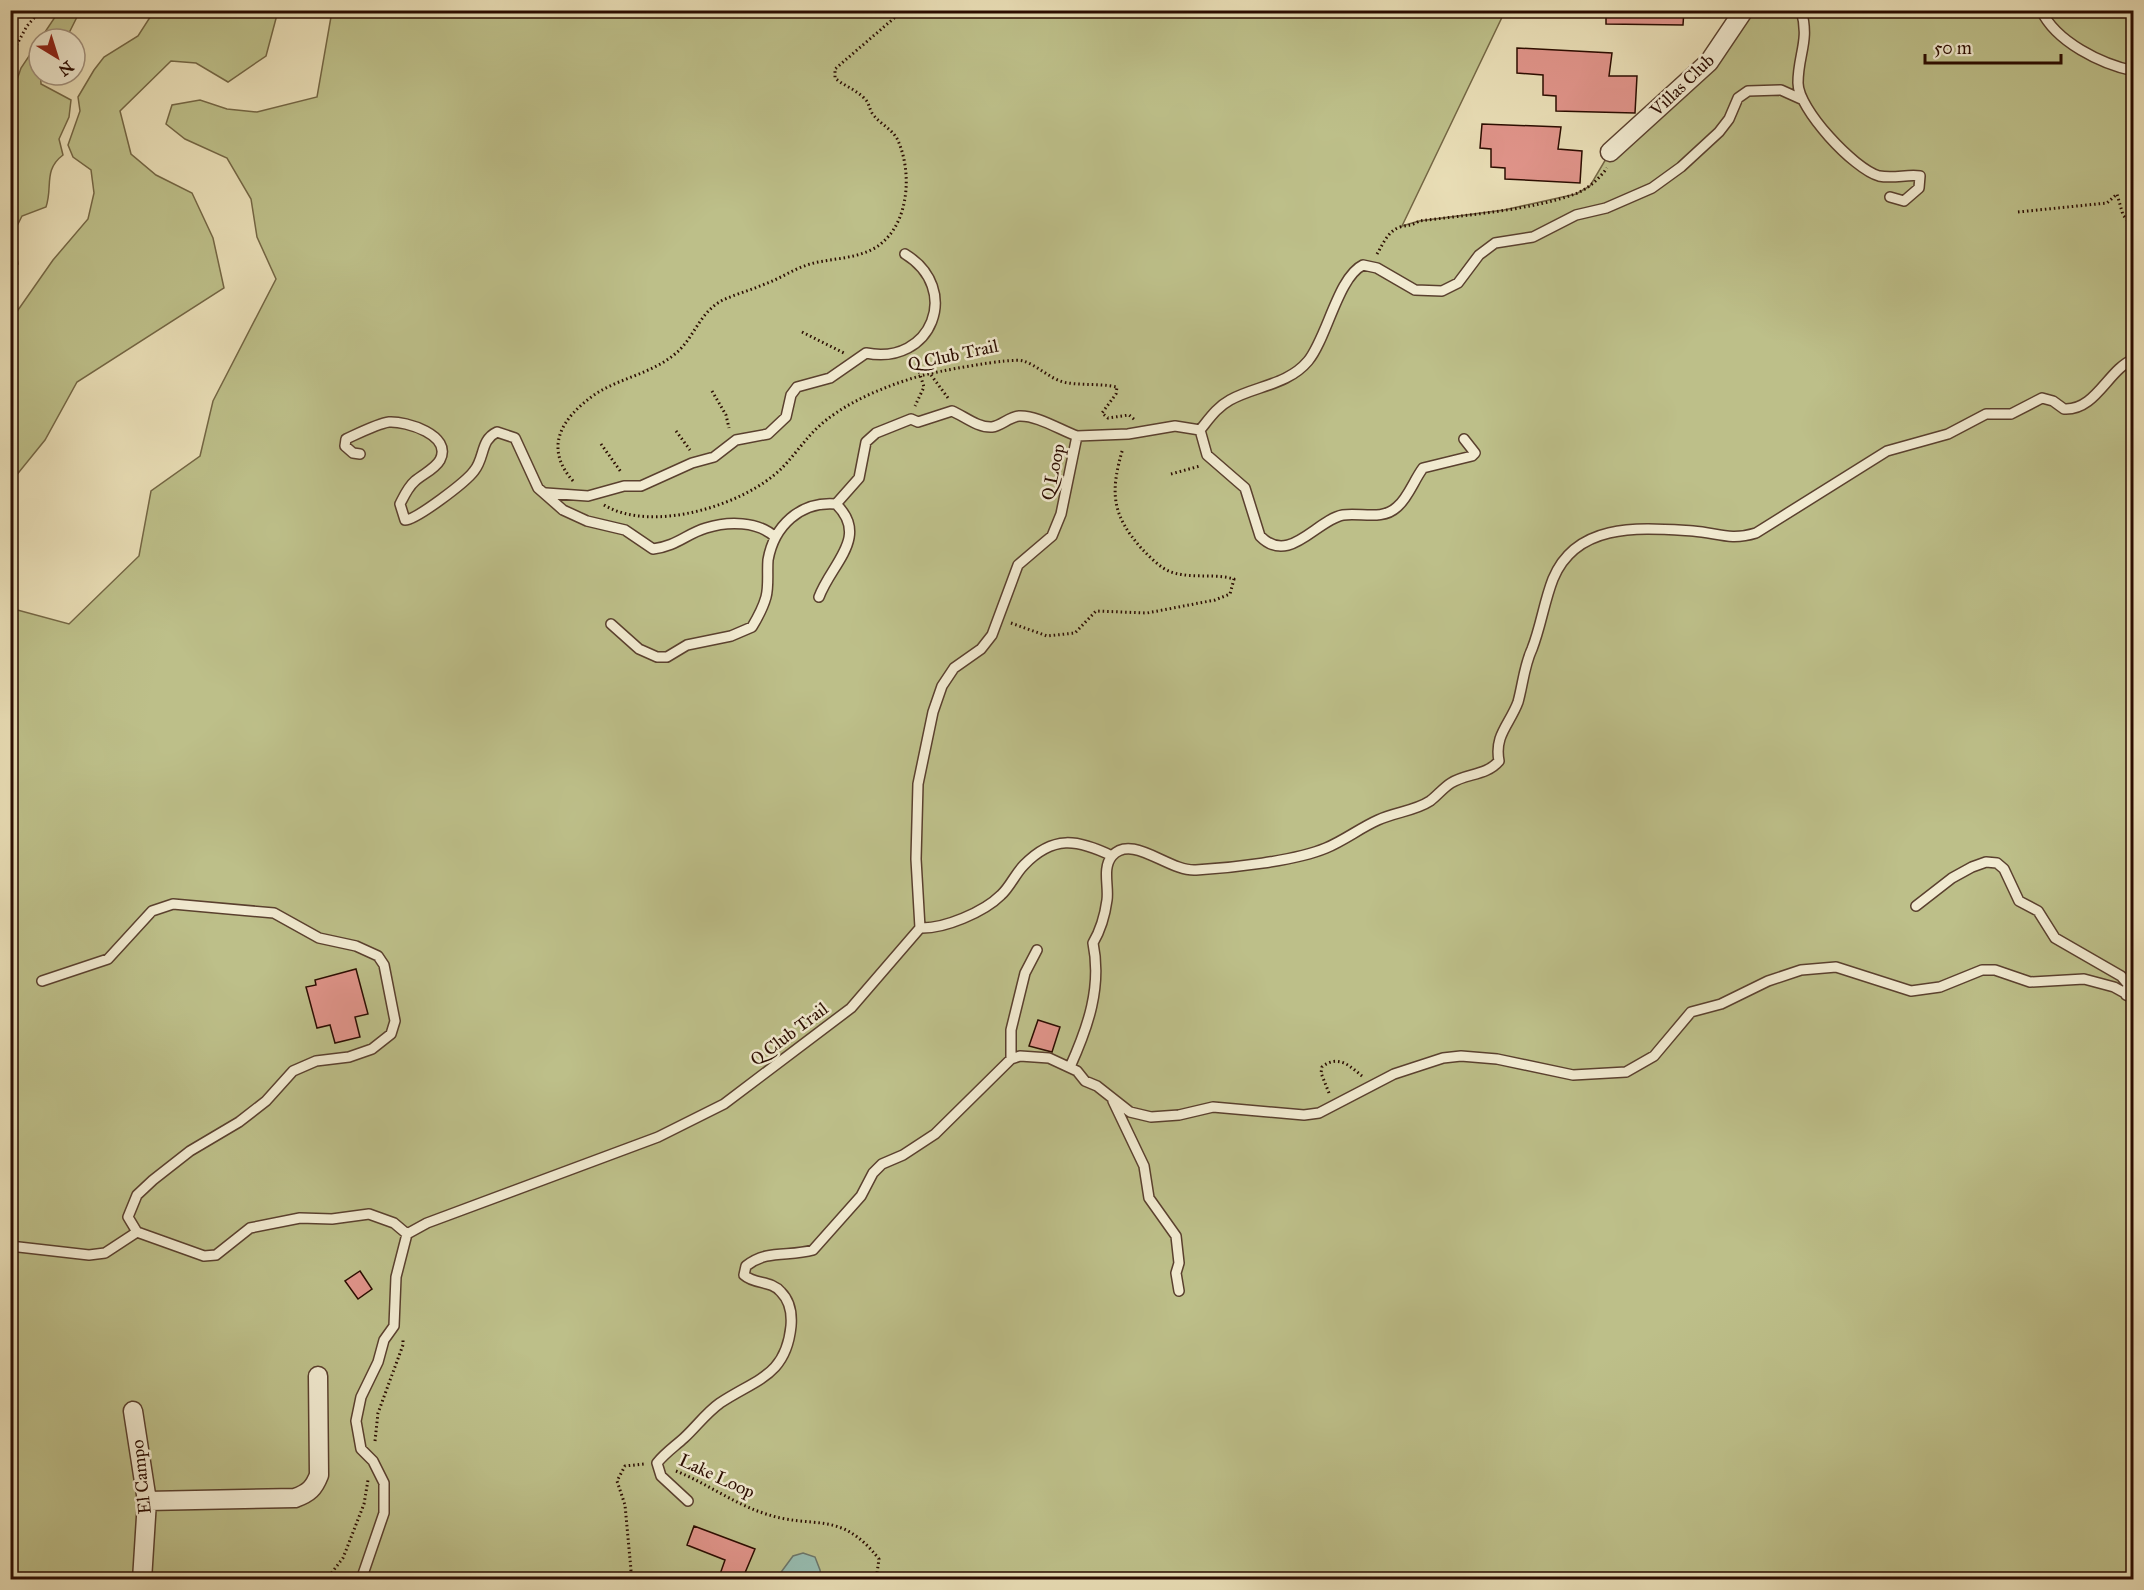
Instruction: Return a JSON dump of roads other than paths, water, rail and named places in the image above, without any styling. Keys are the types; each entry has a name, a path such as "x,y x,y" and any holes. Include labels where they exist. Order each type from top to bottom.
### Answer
{"street":[{"name":"Villas Club","path":"1610,152 1709,62 1744,10"},
{"path":"147,1501 295,1498 314,1488 320,1475 318,1376"},
{"name":"El Campo","path":"133,1411 147,1501 142,1580"}],"lane":[{"path":"1801,10 1806,35 1798,82 1801,99"},
{"path":"2041,10 2049,25 2067,40 2106,62 2133,71"},
{"path":"1200,430 1214,412 1230,400 1278,382 1301,369 1316,348 1338,298 1357,268 1369,265 1415,290 1432,292 1449,289 1458,283 1487,247 1495,243 1533,237 1576,216 1606,208 1652,188 1681,167 1719,132 1729,119 1738,98 1748,91 1781,90 1801,99 1856,165 1879,176 1920,176 1919,188 1904,201 1890,197"},
{"path":"546,493 588,496 624,486 641,486 720,453 736,440 768,434 786,417 791,395 796,387 830,378 866,353 878,355 910,348 924,335 933,320 935,306 934,293 926,270 905,254"},
{"path":"1070,1067 1092,1008 1097,976 1093,943 1099,933 1106,907 1106,872 1112,856 1127,848 1135,848 1156,860 1188,871 1275,861 1324,849 1353,836 1377,820 1429,801 1449,784 1474,774 1485,773 1499,761 1498,737 1517,703 1521,679 1552,583 1573,552 1587,541 1617,529 1694,531 1734,538 1756,533 1887,451 1948,434 1986,414 2011,414 2042,398 2053,400 2064,409 2079,406 2133,359"},
{"name":"Q Loop","path":"836,504 859,478 866,442 876,433 911,419 918,422 952,411 980,425 992,427 1019,416 1048,423 1054,428 1077,436 1061,514 1052,536 1018,565 992,635 981,650 954,668 942,686 933,712 918,784 916,859 920,928"},
{"path":"360,454 348,450 345,446 346,439 387,422 397,422 430,433 437,440 441,455 439,462 414,482 400,504 405,520 420,516 474,472 484,444 489,436 497,432 515,438 528,471 538,488 573,515 625,530 653,549 672,545 715,526 757,526 766,529 774,537"},
{"path":"1077,436 1128,434 1175,426 1200,430"},
{"path":"1200,430 1207,455 1245,488 1260,536 1270,543 1286,545 1303,540 1332,519 1343,515 1390,512 1403,501 1423,468 1472,456 1475,453 1464,440"},
{"path":"611,624 639,649 657,657 667,657 687,645 731,636 752,627 767,594 768,559 774,537 800,510 815,505 836,504 847,517 849,527 847,548 826,579 819,597"},
{"path":"920,928 937,928 1001,896 1024,866 1046,847 1064,843 1086,844 1112,856"},
{"path":"1916,906 1952,878 1972,867 1986,862 1997,863 2004,869 2019,901 2038,911 2055,938 2121,976 2127,983 2130,997 2114,987"},
{"path":"42,981 108,959 152,911 173,904 274,913 319,938 356,946 378,956 384,965 394,1021 391,1034 372,1049 349,1057 316,1061 293,1071 266,1101 248,1115 190,1151 153,1180 130,1207 128,1217 138,1232 204,1256 216,1255 250,1228 300,1218 332,1220 369,1214 394,1222 407,1234 396,1277 394,1326 384,1340 378,1362 361,1397 356,1421 361,1449 373,1461 384,1483 384,1513 361,1580"},
{"name":"Q Club Trail","path":"407,1234 427,1223 658,1137 724,1104 851,1008 920,928"},
{"path":"1011,1059 1011,1029 1025,974 1037,950"},
{"path":"688,1501 661,1476 657,1463 666,1451 721,1402 766,1377 780,1363 788,1347 791,1316 788,1301 772,1285 748,1279 744,1275 746,1266 765,1255 801,1254 813,1250 861,1196 873,1173 882,1164 903,1155 935,1134 1011,1059 1020,1056 1049,1058 1070,1067 1130,1112 1151,1118 1213,1107 1304,1115 1319,1113 1384,1078 1417,1065 1461,1056 1497,1059 1573,1075 1626,1072 1654,1056 1691,1012 1721,1005 1788,974 1819,968 1836,967 1911,991 1940,987 1982,970 2009,974 2030,982 2084,979 2114,987 2133,998"},
{"path":"1112,1099 1144,1166 1145,1188 1149,1198 1176,1236 1179,1263 1176,1273 1179,1291"},
{"path":"10,1246 81,1254 105,1253 138,1232"}],"water":[{"path":"803,1553 815,1557 821,1579 776,1579 793,1556"}]}
